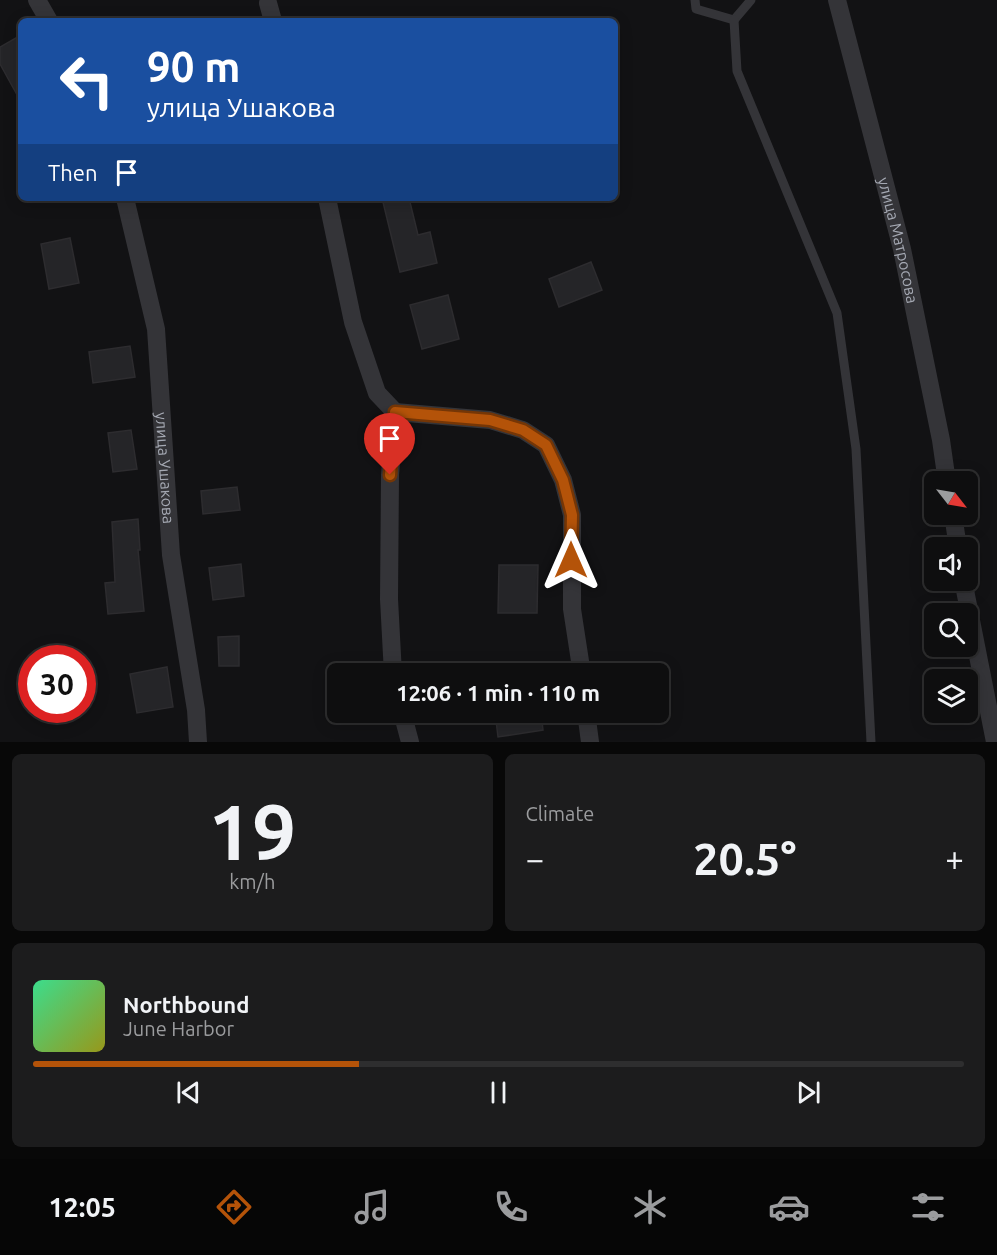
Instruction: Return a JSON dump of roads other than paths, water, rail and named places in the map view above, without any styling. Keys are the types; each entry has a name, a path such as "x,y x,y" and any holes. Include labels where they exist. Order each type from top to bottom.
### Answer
{"street":[{"path":"37,0 47,18"},
{"name":"улица Матросова","path":"837,0 902,249 946,471"},
{"path":"268,2 272,18"},
{"name":"улица Ушакова","path":"126,201 156,329 171,555 196,710 198,742"},
{"path":"328,201 353,322 377,393 395,412 490,420 523,430 546,445 563,480 572,515 572,609 580,663"},
{"path":"392,663 389,599 389,486 395,412"},
{"path":"965,591 995,742"},
{"path":"405,723 410,742"},
{"path":"587,723 590,742"}],"lane":[{"path":"694,0 696,9 734,20"},
{"path":"751,0 734,20 737,71 837,313 856,448 872,742"}]}
